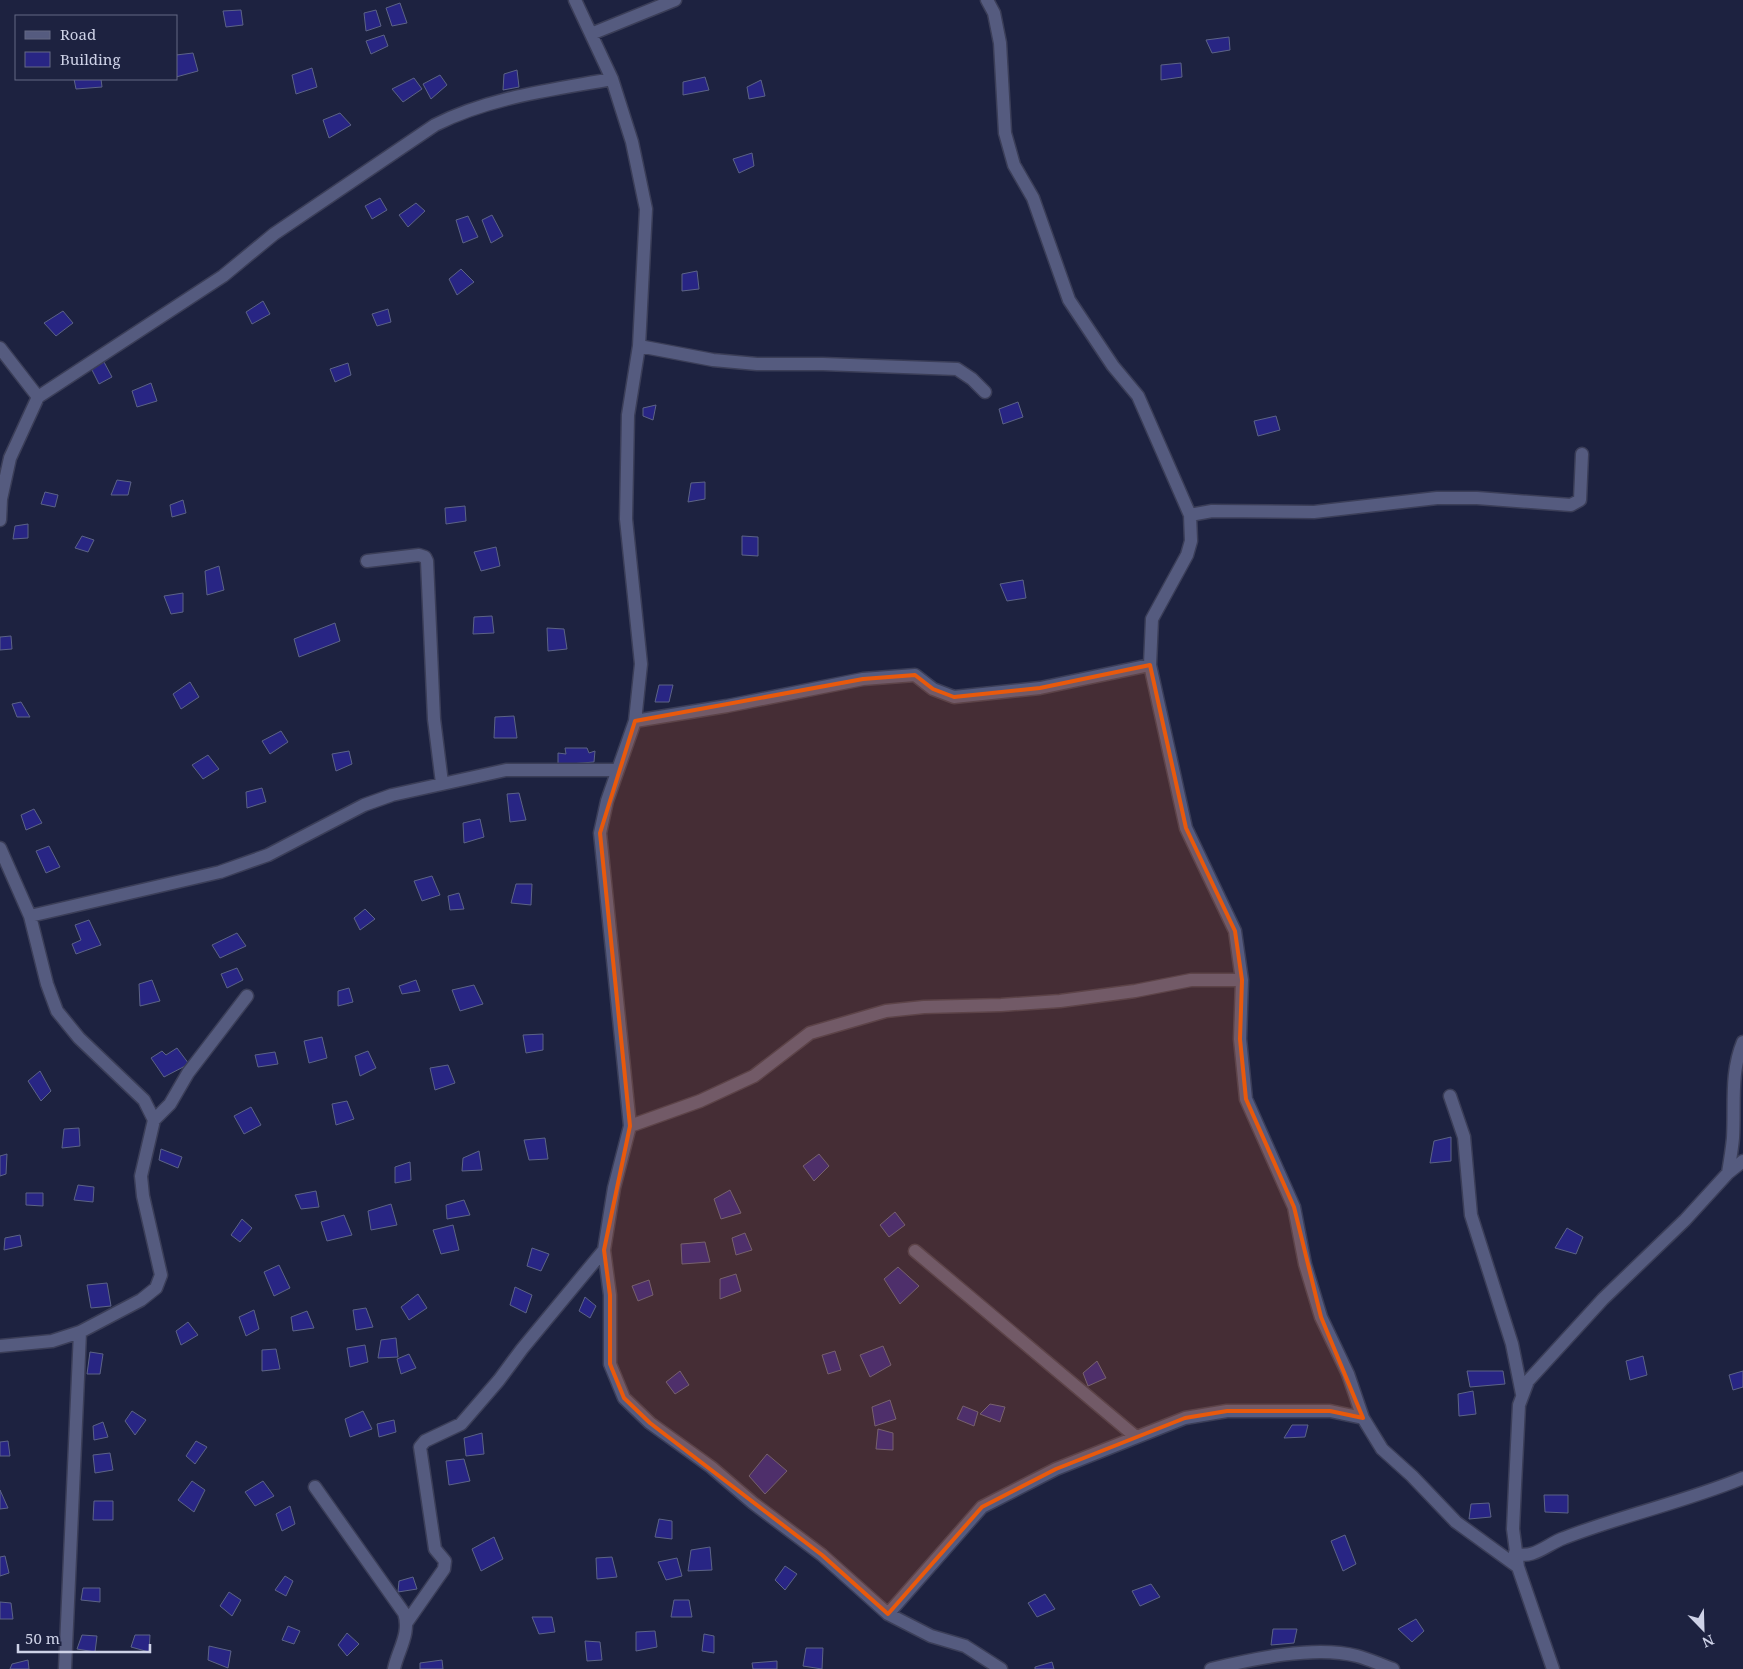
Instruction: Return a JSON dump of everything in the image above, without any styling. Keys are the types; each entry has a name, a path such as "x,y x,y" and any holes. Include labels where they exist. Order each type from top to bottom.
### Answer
{"street":[{"path":"574,0 612,79 632,142 646,209 639,346 628,424 626,519 641,664 635,720 617,770 600,833 630,1126 614,1188 604,1250 610,1295 610,1364 624,1398 650,1423 711,1467 754,1503 822,1554 888,1614 931,1636 965,1646 1001,1669"},
{"path":"591,34 675,0"},
{"path":"987,0 994,12 1000,43 1005,133 1014,165 1033,198 1069,300 1113,366 1138,396 1190,514 1191,542 1187,555 1152,618 1150,665 1186,828 1235,931 1242,980 1240,1039 1246,1099 1294,1207 1305,1264 1321,1317 1348,1374 1363,1418 1382,1449 1412,1476 1456,1522 1518,1567"},
{"path":"0,520 10,458 38,397 223,276 274,234 435,125 463,111 490,102 612,79"},
{"path":"639,346 713,360 757,364 823,364 957,369 972,379 985,392"},
{"path":"0,348 38,397"},
{"path":"1190,514 1212,511 1314,512 1437,498 1477,498 1571,505 1580,500 1582,454"},
{"path":"367,561 419,555 425,557 427,561 434,719 442,783"},
{"path":"635,720 727,706 863,679 915,675 933,690 954,697 1040,688 1150,665"},
{"path":"30,916 220,872 247,863 268,855 364,805 392,795 506,770 617,770"},
{"path":"0,848 30,916 47,984 57,1011 79,1038 144,1100 154,1120"},
{"path":"630,1126 700,1101 754,1076 810,1033 886,1011 924,1006 941,1008 1050,1001 1135,991 1191,980 1242,980"},
{"path":"0,1346 52,1341 80,1332 141,1300 156,1288 161,1275 143,1196 141,1176 154,1120 170,1104 188,1073 247,996"},
{"path":"1728,1173 1733,1136 1734,1075 1736,1059 1743,1042"},
{"path":"1450,1096 1464,1137 1471,1215 1512,1344 1522,1394"},
{"path":"1553,1669 1514,1553 1519,1405 1522,1394 1534,1373 1596,1306 1686,1220 1728,1173 1743,1161"},
{"path":"394,1669 407,1622 444,1569 445,1561 435,1548 420,1447 425,1441 461,1424 604,1250"},
{"path":"915,1250 1136,1437"},
{"path":"65,1669 80,1332"},
{"path":"888,1614 982,1507 1056,1470 1185,1418 1227,1411 1330,1411 1363,1418"},
{"path":"1514,1553 1529,1556 1560,1540 1593,1527 1674,1503 1743,1478"},
{"path":"315,1487 388,1589 404,1613 407,1622"},
{"path":"1211,1669 1234,1663 1327,1651 1356,1656 1393,1669"}],"highlighted area":[{"path":"1150,665 1186,828 1235,931 1242,980 1240,1039 1246,1099 1294,1207 1321,1317 1363,1418 1330,1411 1227,1411 1185,1418 1056,1469 982,1507 888,1614 822,1555 650,1423 624,1398 610,1364 610,1295 604,1250 630,1126 600,833 635,721 863,679 915,675 933,689 954,697 1040,688"}],"building":[{"path":"400,3 407,23 392,26 386,8"},
{"path":"241,10 243,25 226,27 223,11"},
{"path":"376,10 381,26 366,31 364,13"},
{"path":"384,35 388,46 371,54 366,41"},
{"path":"1229,37 1230,50 1212,53 1206,40"},
{"path":"193,53 198,71 178,76 178,55"},
{"path":"1181,63 1182,77 1161,80 1161,65"},
{"path":"312,68 317,87 296,94 292,75"},
{"path":"517,70 519,87 503,90 504,74"},
{"path":"440,75 447,85 431,99 423,84"},
{"path":"705,77 709,90 683,95 683,82"},
{"path":"414,78 422,89 403,102 392,89"},
{"path":"74,80 101,80 102,87 76,89"},
{"path":"761,80 765,96 749,99 747,87"},
{"path":"340,113 351,125 329,138 323,120"},
{"path":"752,153 754,166 739,173 733,159"},
{"path":"380,198 387,210 372,219 365,206"},
{"path":"416,203 425,211 408,227 399,215"},
{"path":"492,215 503,236 491,243 482,220"},
{"path":"468,216 478,237 463,243 456,220"},
{"path":"461,269 474,282 457,295 449,279"},
{"path":"697,271 699,289 682,291 682,274"},
{"path":"263,301 270,314 252,324 246,312"},
{"path":"388,309 391,322 377,326 372,314"},
{"path":"63,311 73,323 56,336 44,323"},
{"path":"104,362 112,377 99,384 91,368"},
{"path":"348,363 351,375 335,382 330,369"},
{"path":"151,383 157,401 137,407 132,391"},
{"path":"1018,402 1023,417 1003,424 999,409"},
{"path":"656,405 653,420 643,416 643,408"},
{"path":"1276,416 1280,430 1258,436 1254,421"},
{"path":"117,480 131,482 128,495 111,495"},
{"path":"705,482 705,499 688,502 691,483"},
{"path":"45,492 58,495 55,507 41,504"},
{"path":"183,500 186,513 172,517 170,505"},
{"path":"465,506 466,521 446,524 445,508"},
{"path":"28,524 28,538 13,539 15,526"},
{"path":"82,536 94,540 88,552 75,548"},
{"path":"742,536 758,537 758,556 742,555"},
{"path":"496,547 500,566 481,571 474,552"},
{"path":"219,566 224,590 207,595 205,571"},
{"path":"1023,580 1026,598 1007,601 1000,584"},
{"path":"183,593 183,612 171,614 164,596"},
{"path":"492,616 494,633 473,634 474,617"},
{"path":"335,623 340,641 299,657 294,639"},
{"path":"547,628 564,629 567,649 548,651"},
{"path":"11,636 12,649 0,650 0,637"},
{"path":"190,682 199,697 181,709 173,694"},
{"path":"659,685 673,685 669,702 655,702"},
{"path":"21,702 30,717 17,717 12,704"},
{"path":"514,716 517,738 494,738 495,717"},
{"path":"281,731 288,742 270,754 262,741"},
{"path":"565,748 587,748 589,753 595,751 594,762 558,765 558,753 566,754"},
{"path":"349,751 352,764 336,771 332,754"},
{"path":"208,755 219,769 203,779 192,765"},
{"path":"262,788 266,802 247,808 246,792"},
{"path":"519,793 526,820 510,822 507,794"},
{"path":"34,809 42,823 26,830 21,815"},
{"path":"480,819 484,837 464,843 463,823"},
{"path":"49,846 60,867 46,873 36,851"},
{"path":"432,876 440,895 422,901 414,881"},
{"path":"516,884 532,884 531,905 511,903"},
{"path":"459,893 464,909 450,910 448,896"},
{"path":"365,909 375,919 360,930 354,918"},
{"path":"89,920 101,945 76,954 72,944 81,940 75,925"},
{"path":"237,933 246,946 220,958 212,945"},
{"path":"237,968 243,980 227,988 221,974"},
{"path":"152,980 160,1001 140,1006 139,984"},
{"path":"416,980 420,991 402,994 399,986"},
{"path":"474,985 483,1004 460,1011 452,990"},
{"path":"349,988 353,1002 338,1006 338,991"},
{"path":"543,1034 543,1050 526,1053 523,1035"},
{"path":"322,1037 327,1058 309,1063 304,1041"},
{"path":"177,1048 189,1064 164,1077 151,1058 162,1051 166,1055"},
{"path":"368,1051 376,1068 360,1076 355,1056"},
{"path":"275,1052 278,1064 258,1067 255,1055"},
{"path":"448,1065 455,1083 435,1090 430,1068"},
{"path":"40,1071 51,1091 41,1101 28,1081"},
{"path":"347,1101 354,1119 336,1125 332,1104"},
{"path":"251,1107 261,1125 244,1134 234,1116"},
{"path":"79,1128 80,1146 62,1148 64,1129"},
{"path":"1451,1137 1451,1161 1430,1163 1434,1141"},
{"path":"545,1138 548,1159 529,1160 524,1140"},
{"path":"161,1149 182,1157 178,1168 159,1160"},
{"path":"479,1151 482,1170 462,1171 463,1158"},
{"path":"7,1154 6,1174 0,1176 0,1156"},
{"path":"819,1154 829,1166 814,1181 803,1166"},
{"path":"410,1162 411,1180 395,1183 395,1167"},
{"path":"78,1185 94,1187 93,1202 74,1200"},
{"path":"730,1190 741,1213 721,1219 714,1199"},
{"path":"316,1191 319,1207 301,1209 295,1195"},
{"path":"26,1193 43,1193 43,1206 26,1205"},
{"path":"464,1200 470,1215 447,1219 446,1205"},
{"path":"391,1204 397,1225 371,1230 368,1211"},
{"path":"895,1212 905,1225 889,1237 880,1225"},
{"path":"344,1215 352,1235 327,1241 321,1222"},
{"path":"242,1219 252,1228 240,1242 231,1235"},
{"path":"453,1225 459,1250 441,1254 433,1230"},
{"path":"1567,1228 1583,1237 1576,1254 1555,1248"},
{"path":"745,1233 752,1250 736,1255 732,1238"},
{"path":"20,1235 22,1246 4,1250 5,1238"},
{"path":"705,1242 710,1262 682,1264 681,1244"},
{"path":"532,1248 549,1254 541,1271 527,1266"},
{"path":"279,1265 290,1288 274,1296 264,1272"},
{"path":"898,1267 919,1286 900,1304 884,1279"},
{"path":"736,1274 741,1291 720,1299 720,1279"},
{"path":"649,1280 653,1295 638,1301 632,1286"},
{"path":"107,1283 111,1306 91,1308 87,1285"},
{"path":"515,1287 532,1295 526,1313 510,1305"},
{"path":"418,1294 427,1308 409,1320 401,1307"},
{"path":"585,1297 596,1306 590,1318 579,1311"},
{"path":"366,1308 373,1327 356,1330 353,1310"},
{"path":"254,1310 259,1329 246,1336 239,1317"},
{"path":"307,1311 314,1328 293,1331 291,1317"},
{"path":"188,1322 198,1335 181,1345 176,1331"},
{"path":"396,1338 398,1357 378,1358 381,1340"},
{"path":"365,1345 368,1362 350,1367 347,1348"},
{"path":"883,1346 891,1365 870,1377 860,1355"},
{"path":"276,1349 280,1369 262,1371 262,1350"},
{"path":"835,1351 841,1370 828,1374 822,1355"},
{"path":"90,1352 103,1354 100,1374 87,1374"},
{"path":"409,1354 416,1368 401,1374 397,1359"},
{"path":"1643,1356 1647,1375 1630,1380 1626,1361"},
{"path":"1097,1361 1106,1378 1088,1386 1083,1373"},
{"path":"680,1371 689,1385 675,1394 666,1382"},
{"path":"1467,1371 1503,1371 1505,1384 1470,1387"},
{"path":"1743,1371 1743,1387 1733,1390 1729,1375"},
{"path":"1473,1391 1476,1414 1459,1416 1458,1394"},
{"path":"890,1400 896,1419 875,1426 872,1407"},
{"path":"990,1404 1005,1407 1000,1422 980,1414"},
{"path":"963,1406 978,1412 974,1426 957,1419"},
{"path":"132,1411 146,1420 135,1435 125,1421"},
{"path":"363,1411 372,1429 350,1437 345,1419"},
{"path":"394,1420 396,1432 379,1437 377,1424"},
{"path":"103,1422 108,1437 94,1440 93,1426"},
{"path":"1292,1425 1308,1425 1305,1437 1284,1438"},
{"path":"878,1429 893,1433 893,1450 876,1449"},
{"path":"482,1433 484,1454 466,1456 464,1438"},
{"path":"8,1441 10,1456 0,1456 0,1442"},
{"path":"196,1441 207,1447 195,1464 186,1456"},
{"path":"110,1453 113,1470 95,1473 93,1455"},
{"path":"767,1454 787,1471 765,1494 749,1476"},
{"path":"464,1459 470,1481 449,1485 446,1461"},
{"path":"192,1481 205,1490 194,1512 178,1500"},
{"path":"263,1481 274,1496 255,1506 245,1492"},
{"path":"0,1490 8,1508 0,1509"},
{"path":"1544,1495 1568,1495 1568,1513 1545,1512"},
{"path":"94,1501 113,1501 113,1520 93,1520"},
{"path":"1489,1503 1491,1517 1469,1519 1471,1504"},
{"path":"290,1506 295,1524 282,1531 276,1514"},
{"path":"659,1519 672,1521 672,1539 655,1537"},
{"path":"1345,1535 1356,1564 1343,1571 1331,1541"},
{"path":"494,1537 503,1559 481,1571 472,1549"},
{"path":"710,1547 712,1570 688,1571 691,1550"},
{"path":"5,1556 9,1573 0,1576 0,1557"},
{"path":"612,1557 617,1577 597,1579 596,1558"},
{"path":"677,1558 682,1576 666,1580 658,1562"},
{"path":"785,1566 797,1574 785,1590 775,1580"},
{"path":"285,1576 293,1581 286,1596 275,1590"},
{"path":"413,1577 417,1589 398,1592 399,1581"},
{"path":"1151,1584 1160,1597 1140,1606 1132,1591"},
{"path":"83,1588 100,1588 100,1602 81,1600"},
{"path":"229,1592 241,1600 232,1616 220,1606"},
{"path":"1045,1594 1055,1609 1037,1617 1028,1603"},
{"path":"674,1600 689,1600 692,1617 671,1617"},
{"path":"0,1602 11,1603 13,1619 0,1619"},
{"path":"532,1617 552,1617 555,1632 539,1634"},
{"path":"1416,1619 1424,1631 1412,1642 1398,1629"},
{"path":"288,1626 300,1631 294,1644 282,1640"},
{"path":"1273,1629 1297,1629 1294,1643 1271,1645"},
{"path":"655,1631 657,1647 636,1651 636,1632"},
{"path":"347,1633 359,1644 347,1656 338,1645"},
{"path":"704,1634 714,1636 714,1653 702,1651"},
{"path":"82,1635 97,1636 95,1652 77,1649"},
{"path":"135,1635 150,1635 149,1652 131,1647"},
{"path":"585,1641 600,1642 602,1660 587,1661"},
{"path":"209,1646 231,1651 228,1668 208,1660"},
{"path":"806,1648 823,1648 822,1669 803,1666"},
{"path":"28,1660 29,1669 10,1669 12,1664"},
{"path":"442,1660 443,1669 420,1669 420,1663"},
{"path":"777,1661 777,1669 753,1669 752,1663"},
{"path":"1052,1662 1054,1669 1035,1669 1035,1667"}]}
